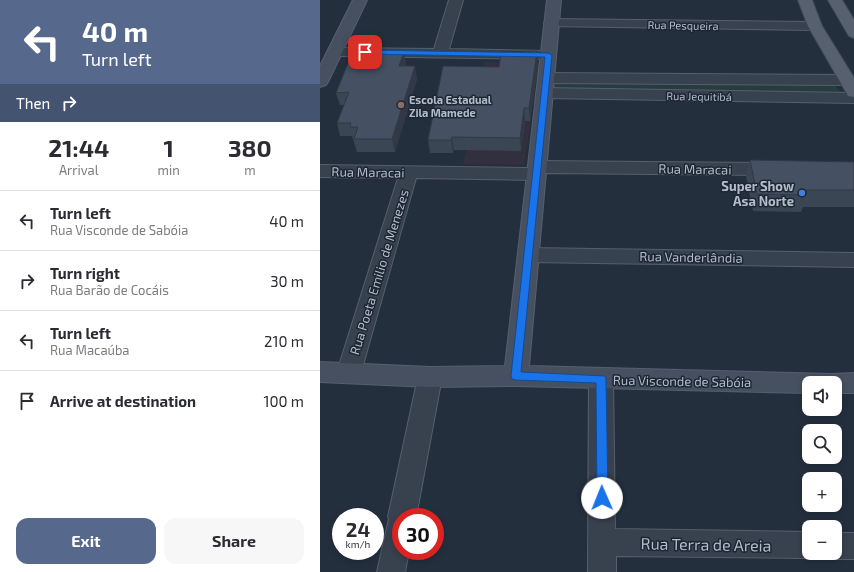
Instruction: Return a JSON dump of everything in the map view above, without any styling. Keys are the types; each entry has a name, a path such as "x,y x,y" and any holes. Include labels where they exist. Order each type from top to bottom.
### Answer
{"main road":[{"path":"805,0 815,26 851,86"},
{"path":"835,0 854,33"}],"street":[{"path":"320,82 336,52 360,0"},
{"path":"440,53 456,0"},
{"path":"516,376 554,0"},
{"name":"Rua Pesqueira","path":"552,23 815,26"},
{"path":"336,52 548,55"},
{"name":"Rua Jequitibá","path":"545,86 851,86"},
{"name":"Rua Jequitibá","path":"545,86 854,98"},
{"name":"Rua Maracai","path":"320,171 791,170"},
{"name":"Rua Poeta Emilio de Menezes","path":"349,372 409,172"},
{"name":"Rua Vanderlândia","path":"528,255 854,260"},
{"name":"Rua Visconde de Sabóia","path":"320,372 349,372 430,377 516,376 802,383"},
{"path":"404,508 430,377"},
{"path":"601,379 602,572"},
{"path":"842,383 854,383"},
{"name":"Rua Terra de Areia","path":"603,542 802,545"},
{"path":"842,546 854,546"},
{"path":"392,572 394,560"}],"shaded area":[{"path":"484,62 542,63 534,105 532,105 524,165 463,164"}],"green space":[{"path":"554,80 834,84 843,95 554,91"}],"building":[{"path":"537,51 529,108 524,108 520,138 452,137 451,140 428,140 443,66 499,67 501,52"},
{"path":"404,52 399,66 415,66 392,139 354,139 358,127 350,127 351,123 337,123 349,92 336,93 352,53"},
{"path":"750,160 854,162 854,190 804,190 806,195 757,194"}],"place":[{"name":"Escola Estadual Zila Mamede","path":"401,105"},
{"name":"Super Show Asa Norte","path":"802,193"}],"route":[{"path":"365,52 548,55 516,376 601,379 602,498"}]}
